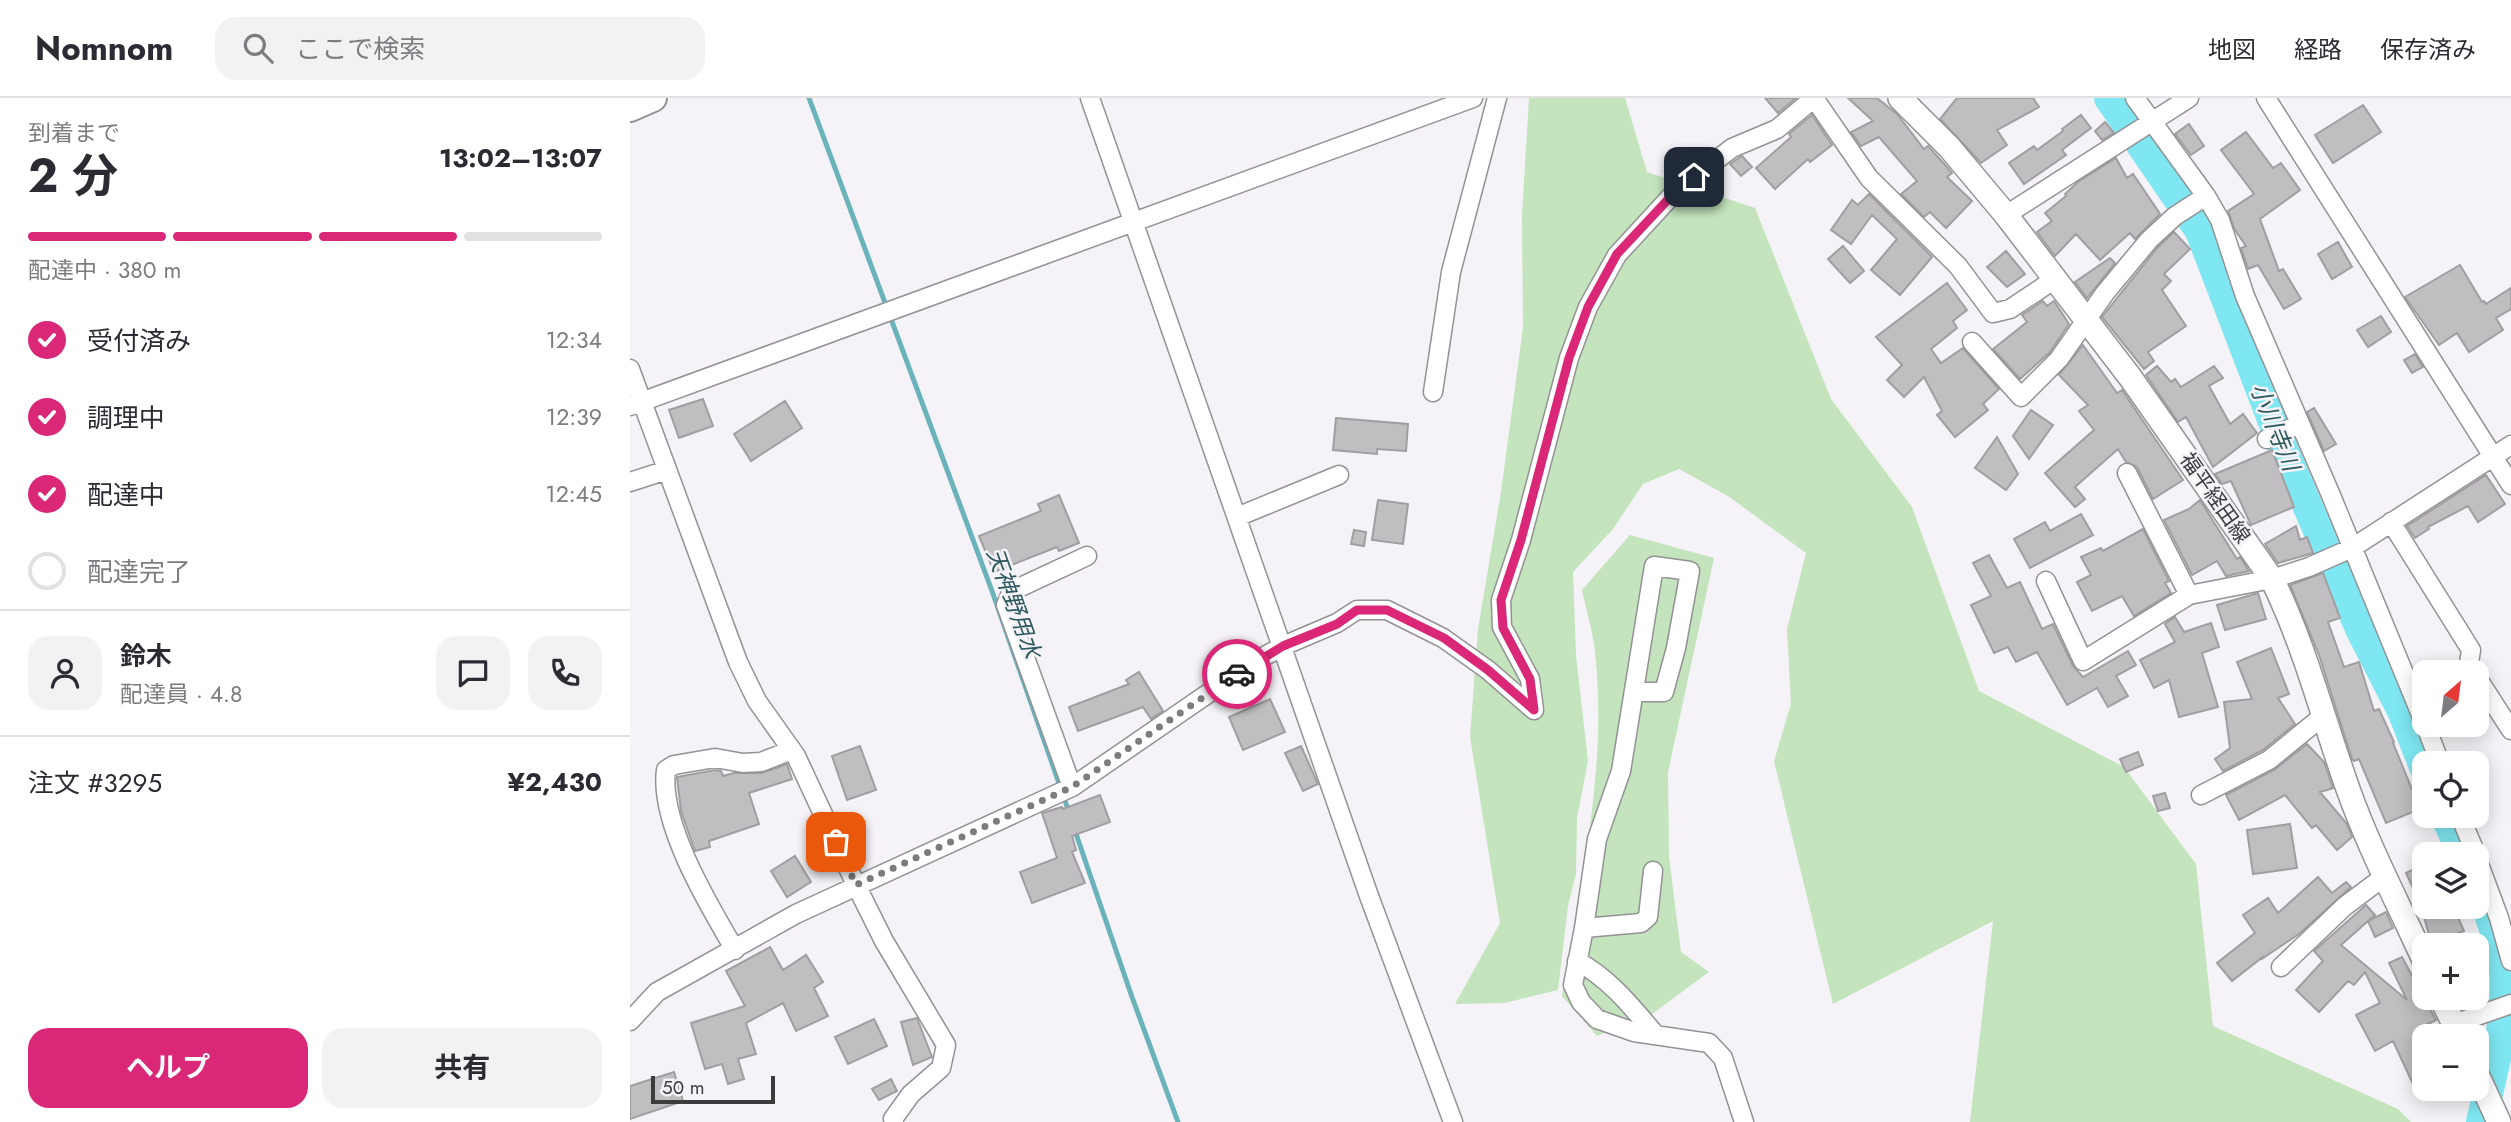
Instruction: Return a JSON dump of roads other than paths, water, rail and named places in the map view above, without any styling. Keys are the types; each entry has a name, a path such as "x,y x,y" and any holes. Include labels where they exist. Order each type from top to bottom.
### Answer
{"highway":[{"path":"630,108 653,98"}],"main road":[{"name":"福平経田線","path":"1900,98 1949,147 2006,215 2130,377 2272,579 2287,610 2348,791 2412,934"},
{"path":"2489,1101 2496,1117"}],"street":[{"path":"1090,98 1369,896 1453,1122"},
{"path":"636,404 1473,98"},
{"path":"1433,393 1451,272 1497,98"},
{"path":"1814,98 1869,178 1958,266 1993,313 2010,309 2055,279"},
{"path":"630,1021 657,992 796,914 1072,787 1254,662 1283,646 1337,624 1357,610 1387,610 1444,638 1488,670 1534,710 1530,679 1503,628 1501,600 1521,540 1569,358 1588,307 1617,254 1675,192 1732,148 1777,129 1812,103 1814,98"},
{"path":"2135,98 2148,124 2206,196 2220,220 2245,296 2412,694"},
{"path":"2006,215 2189,98"},
{"path":"2266,98 2511,485"},
{"path":"1972,342 2021,397 2059,359 2085,319 2149,240 2175,216 2206,196"},
{"path":"630,369 636,404 667,470 738,662 757,701 792,750 884,941 946,1045 941,1068 911,1094 893,1119 894,1122"},
{"path":"2267,439 2300,424"},
{"path":"2046,582 2083,661 2189,595 2272,579 2309,567 2351,548 2511,445"},
{"path":"630,482 667,470"},
{"path":"2127,473 2189,595"},
{"path":"1237,517 1339,475"},
{"path":"2391,522 2471,650 2469,660"},
{"path":"1072,787 1006,605 1012,592 1087,556"},
{"path":"1635,692 1664,692 1676,648 1690,571 1654,566 1621,771 1597,839 1573,985 1581,1002 1597,1019 1634,1032 1709,1043 1723,1058 1744,1122"},
{"path":"2489,696 2511,730"},
{"path":"2201,795 2269,760 2323,716"},
{"path":"735,950 683,854 664,786 666,769 674,765 715,758 743,764 761,762 792,750"},
{"path":"1584,928 1642,923 1648,916 1653,871"},
{"path":"2281,967 2345,906 2385,876"},
{"path":"2489,891 2511,961"},
{"path":"1577,961 1598,972 1624,997 1655,1034"},
{"path":"2469,1024 2511,1004"}],"waterway":[{"name":"天神野用水","path":"809,98 992,591 1069,812"},
{"name":"小川寺川","path":"2109,98 2200,231 2286,456 2361,631 2403,713 2418,751"},
{"name":"天神野用水","path":"1074,828 1178,1122"},
{"name":"小川寺川","path":"2451,828 2457,842"},
{"name":"小川寺川","path":"2481,1122 2498,1046 2505,988 2500,950 2489,916"}]}
